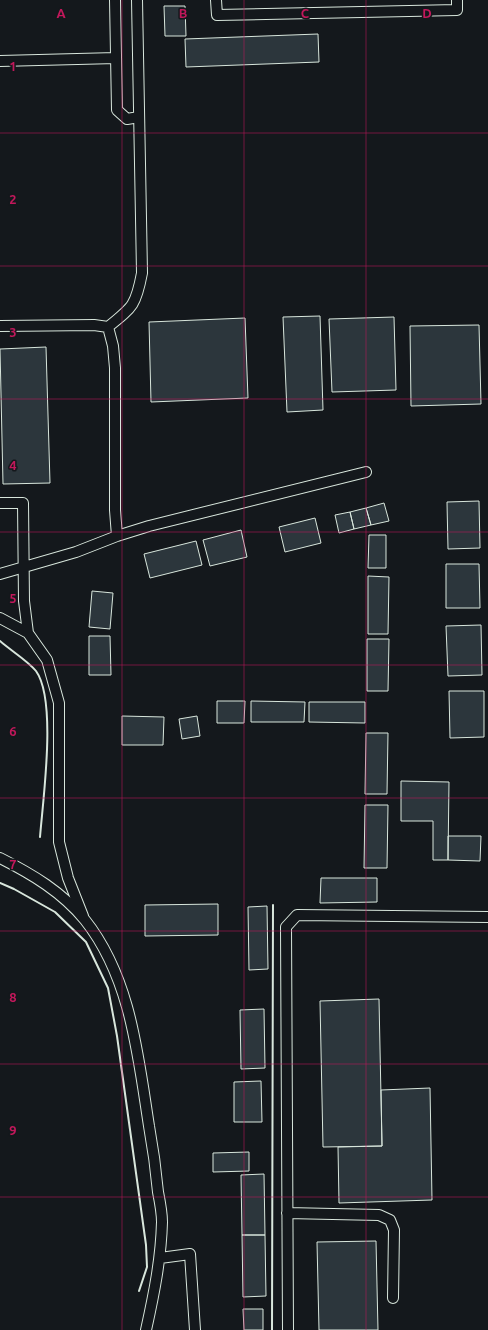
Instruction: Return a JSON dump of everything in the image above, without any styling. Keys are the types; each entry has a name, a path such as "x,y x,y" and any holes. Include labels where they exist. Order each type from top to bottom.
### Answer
{"lane":[{"path":"114,0 117,110 127,118 139,117"},
{"path":"0,326 94,325 108,327 130,310 138,294 142,273 137,0"},
{"path":"216,0 216,15 457,10 457,0"},
{"path":"0,61 116,58"},
{"path":"108,327 113,346 115,368 115,510 117,536"},
{"path":"0,574 76,552 117,536 366,472"},
{"path":"0,503 23,503 24,567 28,633"},
{"path":"0,618 28,633 47,660 59,703 59,842 68,878 84,920"},
{"path":"0,858 29,873 54,890 84,920 102,944 117,977 134,1029 154,1152 162,1220 160,1258 146,1330"},
{"path":"288,1330 286,927 297,915 488,917"},
{"path":"287,1213 379,1215 390,1220 394,1230 393,1298"},
{"path":"160,1258 190,1254 195,1330"}],"building":[{"path":"164,6 185,6 186,36 165,36"},
{"path":"318,34 319,62 186,67 185,39"},
{"path":"320,316 323,410 287,412 283,317"},
{"path":"394,317 396,390 332,392 329,319"},
{"path":"245,318 248,398 151,402 149,322"},
{"path":"479,325 481,404 411,406 410,326"},
{"path":"46,347 50,483 3,484 0,349"},
{"path":"479,501 480,548 448,549 447,502"},
{"path":"384,503 389,521 371,525 366,508"},
{"path":"366,508 371,525 354,529 350,512"},
{"path":"350,512 354,529 339,533 335,515"},
{"path":"315,518 321,543 285,552 279,527"},
{"path":"241,530 247,557 210,566 203,540"},
{"path":"369,535 386,535 386,568 368,568"},
{"path":"196,541 202,565 150,578 144,554"},
{"path":"446,564 479,564 480,608 446,608"},
{"path":"368,576 389,577 388,634 368,634"},
{"path":"92,591 113,593 110,629 89,627"},
{"path":"481,625 482,675 448,676 446,626"},
{"path":"89,636 110,636 111,675 89,675"},
{"path":"367,639 389,639 388,691 367,691"},
{"path":"449,691 484,691 484,737 450,738"},
{"path":"217,701 245,701 244,723 217,723"},
{"path":"251,701 305,702 304,722 251,722"},
{"path":"309,702 365,702 365,723 309,722"},
{"path":"122,716 164,717 163,745 122,745"},
{"path":"197,716 200,736 182,739 179,719"},
{"path":"366,733 388,733 387,794 365,794"},
{"path":"401,781 449,782 448,860 433,860 433,821 401,821"},
{"path":"365,805 388,805 387,868 364,868"},
{"path":"448,836 481,836 480,861 448,860"},
{"path":"321,878 377,878 377,902 320,903"},
{"path":"218,904 218,935 145,936 145,905"},
{"path":"267,906 268,969 249,970 248,907"},
{"path":"379,999 382,1146 323,1147 320,1001"},
{"path":"264,1009 265,1068 241,1069 240,1010"},
{"path":"261,1081 262,1122 234,1122 234,1082"},
{"path":"430,1088 432,1200 339,1203 338,1147 382,1146 381,1090"},
{"path":"249,1152 249,1171 213,1172 213,1153"},
{"path":"264,1174 265,1235 242,1235 241,1175"},
{"path":"242,1235 265,1235 266,1296 243,1297"},
{"path":"376,1241 378,1330 319,1330 317,1242"},
{"path":"243,1309 263,1309 263,1330 244,1330"}],"wall":[{"path":"0,641 24,659 36,671 42,685 46,704 46,775 40,837"},
{"path":"0,883 14,889 55,912 86,942 108,988 117,1036 146,1245 147,1267 139,1291"},
{"path":"272,1330 273,905"}]}
